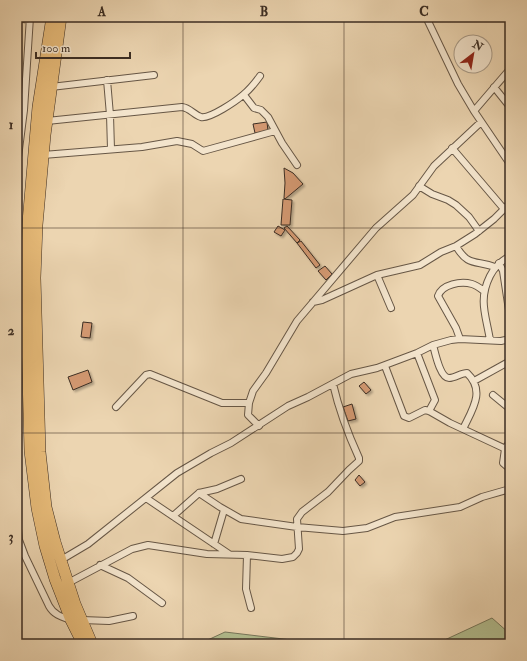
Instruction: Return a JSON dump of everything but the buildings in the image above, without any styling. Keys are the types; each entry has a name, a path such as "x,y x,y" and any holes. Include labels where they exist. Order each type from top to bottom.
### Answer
{"highway":[{"path":"52,17 38,107 28,222 26,300 30,451 37,508 45,546 55,579 92,644"},
{"path":"61,17 43,155 37,225 35,278 40,452 46,507 68,583 83,644"}],"street":[{"path":"426,17 458,84 481,122 510,164"},
{"path":"17,18 30,18 24,110 17,165"},
{"path":"474,110 509,72"},
{"path":"51,87 154,75"},
{"path":"47,121 182,107 186,107 203,118 220,111 244,95 260,76"},
{"path":"107,80 111,149"},
{"path":"494,88 510,106"},
{"path":"244,95 254,108 261,110 268,116 274,131 297,165"},
{"path":"17,109 24,110"},
{"path":"259,426 248,415 249,403 253,391 269,368 289,332 297,321 376,228 413,195 434,166 481,122"},
{"path":"43,155 177,141 192,144 203,151 274,131"},
{"path":"452,148 504,209"},
{"path":"420,186 432,194 448,200 456,205 469,217 479,231"},
{"path":"313,302 322,300 377,275 420,265 440,252 456,246 479,231 510,203"},
{"path":"456,246 468,261 497,265 503,271 510,317"},
{"path":"490,340 483,306 484,290 497,265 510,256"},
{"path":"377,275 391,308"},
{"path":"460,339 456,328 438,296 439,292 453,284 463,283 473,284 484,290"},
{"path":"61,560 88,544 177,473 231,443 288,406 351,374 385,366 433,345 451,340 501,341 510,339"},
{"path":"433,345 441,371 444,375 449,378 467,373 474,381 477,388 476,402 463,429"},
{"path":"417,353 435,400 429,411"},
{"path":"474,381 509,363"},
{"path":"385,366 404,416 409,418 425,410 429,411 508,450"},
{"path":"116,407 146,375 150,374 222,403 249,403"},
{"path":"68,583 100,565 132,550 148,545 231,556 247,555 282,560 293,557 299,548 297,519 302,512 328,492 349,470 359,463 359,458 345,425 333,384"},
{"path":"493,395 510,409"},
{"path":"510,441 503,463 510,469"},
{"path":"173,516 199,493 217,489 241,479"},
{"path":"199,493 224,510 242,519 297,527 343,531 367,528 395,517 460,507 482,497 510,490"},
{"path":"146,498 231,556"},
{"path":"214,544 224,510"},
{"path":"17,518 19,540 17,561"},
{"path":"19,540 32,572 49,606 60,617 77,620 109,621 133,616"},
{"path":"247,555 246,590 251,608"},
{"path":"100,565 128,578 162,603"}],"green space":[{"path":"492,618 509,633 502,644 436,644"},
{"path":"225,632 325,644 199,644"}]}
